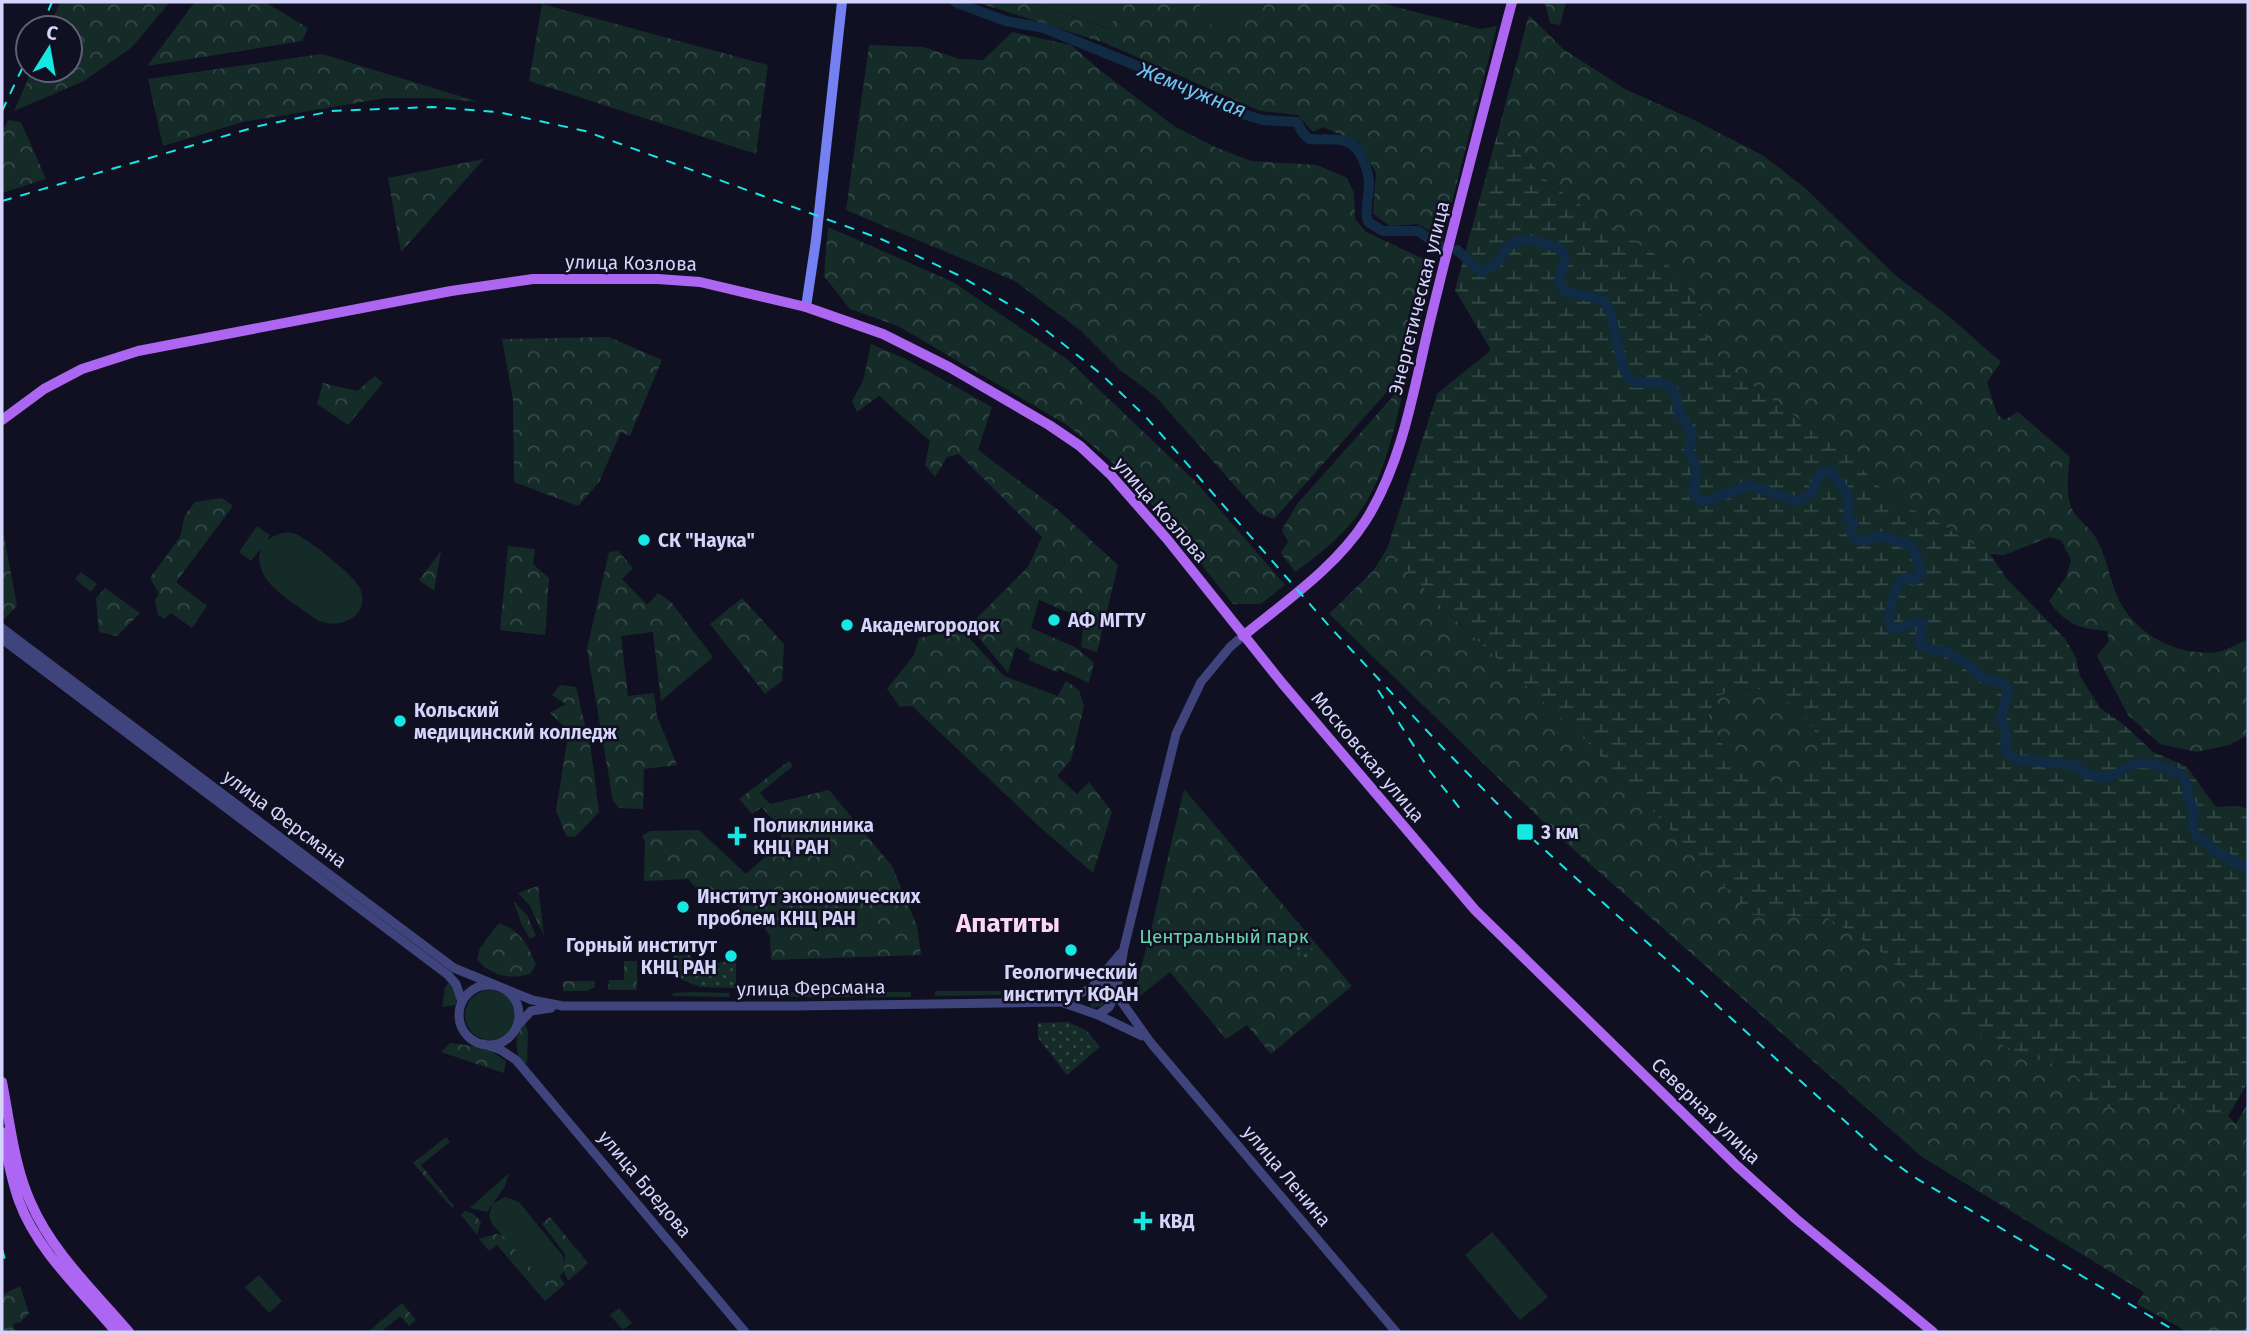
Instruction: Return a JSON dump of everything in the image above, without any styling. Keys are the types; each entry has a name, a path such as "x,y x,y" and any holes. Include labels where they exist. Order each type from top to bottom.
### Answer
{"main road":[{"path":"806,307 842,2"},
{"name":"Энергетическая улица","path":"1284,602 1350,543 1384,488 1413,394 1513,2"},
{"name":"улица Козлова","path":"2,420 44,389 82,369 111,358 497,283 568,278 682,280 725,286 806,307 883,334 1010,402 1080,446 1110,474 1243,636"},
{"name":"улица Ферсмана","path":"1243,636 1284,602"},
{"name":"Московская улица","path":"1243,636 1466,901"},
{"name":"Северная улица","path":"1466,901 1737,1166 1796,1219 1933,1332"},
{"path":"2,1082 5,1132 14,1184 27,1219 46,1249 121,1331"}],"street":[{"name":"улица Ферсмана","path":"2,632 354,899 454,968 532,1000 563,1006"},
{"name":"улица Ферсмана","path":"1116,993 1124,948 1176,734 1201,681 1243,636"},
{"name":"улица Ферсмана","path":"384,921 448,975 456,984 461,1002"},
{"name":"улица Ферсмана","path":"1061,1002 1090,988 1124,948"},
{"path":"1103,983 1111,985 1116,993 1109,1007 1094,1014 1085,1006 1090,988 1103,983"},
{"path":"483,986 500,988 513,995 519,1018 512,1047 516,1060 501,1050 471,1038 462,1030 459,1017 461,1002 472,990 483,986"},
{"name":"улица Ленина","path":"1116,993 1152,1043 1396,1332"},
{"name":"улица Ферсмана","path":"516,1029 531,1011 563,1006 784,1007 1061,1002 1094,1014"},
{"name":"улица Ленина","path":"1094,1014 1134,1030 1152,1043"},
{"path":"484,1044 502,1044 516,1029"},
{"name":"улица Бредова","path":"516,1060 746,1332"}],"green space":[{"path":"60,2 170,2 132,47 84,81 84,14 55,14"},
{"path":"195,2 265,2 308,28 302,41 147,66"},
{"path":"976,2 1030,2 1110,29 1121,2 1202,2 1195,16 1232,36 1251,2 1378,2 1480,29 1497,26 1443,237 1417,224 1390,226 1373,214 1376,173 1359,143 1323,127 1313,132 1298,115 1260,111 1105,43"},
{"path":"1030,2 1121,2 1111,29"},
{"path":"1202,2 1251,2 1233,37 1194,16"},
{"path":"1542,2 1566,2 1560,25 1550,23 1546,6"},
{"path":"542,4 768,65 756,154 529,81"},
{"path":"1529,15 1563,49 1625,89 1764,156 1805,188 1895,275 1946,314 2001,362 1987,382 1997,414 2004,420 2018,412 2070,457 2070,505 2097,540 2119,600 2127,613 2148,634 2189,651 2218,652 2248,640 2248,735 2229,745 2197,752 2160,744 2128,715 2097,656 2109,641 2107,631 2074,624 2061,615 2049,601 2066,577 2071,560 2061,540 2050,537 2004,555 1990,554 1932,519 1891,499 1849,455 1729,369 1709,345 1696,298 1594,215 1546,180 1499,128"},
{"path":"1012,32 1071,45 1174,126 1217,148 1251,161 1317,165 1347,178 1354,193 1355,219 1366,232 1434,264 1408,368 1274,519 1259,513 1155,396 1120,370 1081,331 1015,281 846,210 869,45 924,47 959,59 983,60"},
{"path":"322,54 479,102 439,98 386,98 243,122 163,146 148,79"},
{"path":"26,84 77,84 14,111"},
{"path":"8,120 21,122 46,179 2,193 2,133"},
{"path":"1499,128 1546,180 1664,260 1696,298 1709,345 1729,369 1849,455 1891,499 1932,519 1990,554 2007,579 2066,640 2076,658 2080,676 2100,708 2123,724 2153,752 2186,766 2216,807 2237,806 2248,809 2248,1082 2228,1116 2144,1103 2109,1107 2084,1101 2086,1086 2066,1067 2024,1056 1958,1021 1881,952 1828,918 1752,915 1584,739 1449,614 1387,549 1437,394 1491,350 1455,290","holes":["1762,689 1802,713 1814,730 1824,755 1803,778 1773,782 1749,771 1724,747 1708,717 1716,697 1733,690"]},
{"path":"484,159 401,252 388,178"},
{"path":"828,227 953,282 1068,360 1196,482 1285,585 1261,604 1233,604 1166,520 1109,459 1067,425 898,326 850,309 824,276"},
{"path":"609,337 662,360 630,436 621,432 599,482 578,506 514,482 513,400 502,339"},
{"path":"871,344 906,359 992,407 978,450 1058,510 1118,565 1097,652 1081,647 1084,619 1039,600 1031,628 1075,647 1094,663 1089,683 1059,669 1057,672 1028,660 1030,655 1016,647 1008,673 967,624 977,618 1028,567 1042,537 959,454 947,457 935,477 925,465 930,441 879,396 857,412 852,401 863,381"},
{"path":"375,376 383,383 348,425 317,404 323,383 357,391"},
{"path":"1405,383 1380,473 1364,506 1340,535 1295,572 1281,553 1288,542 1282,530 1297,504"},
{"path":"222,498 233,506 176,582 207,606 192,628 171,613 164,619 158,615 155,600 159,594 150,578 180,537 185,515 195,502"},
{"path":"2,525 17,606 2,621"},
{"path":"257,526 270,535 267,540 276,535 293,533 340,567 360,588 362,598 357,613 344,622 326,623 317,620 276,590 262,571 259,560 261,548 251,561 239,552"},
{"path":"508,546 535,549 533,564 549,578 545,635 500,630"},
{"path":"1387,549 1449,614 1584,739 1752,915 1828,918 1881,952 1958,1021 2024,1056 2066,1067 2087,1086 2085,1101 2109,1107 2144,1103 2180,1107 2228,1116 2236,1124 2248,1103 2248,1332 2188,1332 2137,1304 2144,1292 1922,1157 1556,834 1329,614 1373,571"},
{"path":"441,551 434,591 419,580"},
{"path":"618,551 633,568 622,579 647,605 658,593 671,602 713,657 661,701 653,632 621,636 628,696 654,693 657,716 677,765 644,769 643,809 619,808 613,801 587,649 609,552"},
{"path":"81,572 97,584 91,592 75,579"},
{"path":"105,588 140,613 117,636 99,632 96,598"},
{"path":"742,598 784,644 782,681 765,694 710,624"},
{"path":"961,629 1004,676 1058,696 1066,681 1079,690 1084,706 1071,760 1057,776 1077,794 1089,782 1112,812 1093,873 1041,828 912,706 900,707 887,689 914,655 919,638"},
{"path":"560,685 576,687 591,751 599,812 575,837 566,836 556,810 569,731 550,713 566,704 552,695"},
{"path":"1762,689 1795,707 1814,730 1824,755 1803,778 1777,782 1759,777 1732,756 1712,727 1708,717 1716,697 1733,690"},
{"path":"789,761 793,766 760,793 770,804 829,790 892,866 917,926 921,955 771,960 770,936 763,926 732,902 708,902 688,879 644,881 645,841 642,836 650,831 699,830 746,874 781,843 781,830 762,807 752,814 739,799"},
{"name":"Центральный парк","path":"1184,789 1352,986 1271,1054 1247,1025 1226,1039 1170,972 1140,996 1135,990"},
{"path":"538,886 544,936 530,906 518,893"},
{"path":"514,902 527,915 536,936 530,939"},
{"path":"499,923 513,930 527,945 536,965 530,974 515,977 501,975 477,959 480,948"},
{"path":"1303,938 1315,952 1305,959 1293,945"},
{"path":"689,955 696,963 736,962 736,988 700,987 674,976 673,956"},
{"path":"624,961 637,961 637,990 608,990 609,980 624,980"},
{"path":"450,981 456,992 456,1005 442,1007 445,987"},
{"path":"563,981 595,981 595,987 587,991 563,991"},
{"path":"1105,986 1112,995 1102,1006 1092,1008 1090,995"},
{"path":"490,990 508,997 515,1015 508,1033 490,1040 472,1033 465,1015 472,997"},
{"path":"935,991 1001,991 1001,995 935,996"},
{"path":"753,992 854,992 855,997 753,997"},
{"path":"866,992 911,992 911,997 866,997"},
{"path":"673,993 729,993 730,997 672,996"},
{"path":"524,1021 528,1032 527,1063 523,1065 516,1043"},
{"path":"1068,1022 1086,1030 1100,1047 1067,1075 1038,1038 1038,1023"},
{"path":"450,1043 486,1048 506,1061 504,1073 441,1052"},
{"path":"446,1137 450,1142 421,1165 454,1206 452,1208 413,1163"},
{"path":"509,1173 505,1186 487,1212 470,1208"},
{"path":"505,1197 519,1202 563,1256 565,1269 557,1279 550,1281 538,1277 492,1224 489,1216 492,1204"},
{"path":"465,1211 474,1214 481,1222 477,1235 461,1215"},
{"path":"550,1217 588,1263 568,1281 564,1272 565,1254 542,1224"},
{"path":"1492,1232 1548,1297 1520,1320 1465,1255"},
{"path":"496,1234 503,1236 541,1279 549,1281 560,1277 565,1284 545,1301 497,1245 489,1251 479,1239"},
{"path":"259,1275 282,1301 269,1313 245,1287"},
{"path":"20,1286 29,1313 21,1322 13,1324 16,1332 2,1332 2,1295"},
{"path":"402,1303 416,1320 409,1326 400,1316 381,1332 368,1332"},
{"path":"619,1308 632,1323 623,1330 610,1315"}],"waterway":[{"name":"Жемчужная","path":"955,2 1006,21 1044,28 1152,72 1219,105 1246,115 1263,120 1297,122 1309,139 1342,140 1349,143 1360,153 1368,173 1368,222 1383,231 1418,231 1440,246"},
{"name":"Жемчужная","path":"1457,250 1481,272 1495,264 1510,245 1517,242 1531,241 1561,249 1565,258 1559,279 1564,291 1603,300 1611,314 1623,368 1629,378 1636,383 1660,383 1670,386 1676,396 1679,412 1692,434 1689,451 1697,470 1693,495 1700,501 1708,501 1749,485 1796,501 1810,496 1821,472 1831,471 1848,496 1847,518 1854,523 1850,531 1854,538 1861,541 1882,536 1912,546 1922,571 1915,580 1904,578 1897,587 1892,601 1891,627 1898,629 1913,622 1923,623 1919,643 1928,649 1945,651 1967,664 1984,679 2003,683 2008,690 2001,718 2006,732 2005,746 2008,755 2019,760 2076,765 2085,773 2102,778 2113,776 2133,764 2142,763 2154,764 2181,774 2194,809 2193,828 2197,837 2207,842 2215,851 2248,869"}],"railway":[{"path":"47,14 52,2"},
{"path":"2,111 15,84"},
{"path":"2,201 259,126 332,111 432,107 498,112 585,131 881,239 958,275 1024,313 1101,374 1146,417 1330,627 1525,832 1878,1151 1914,1177 2177,1332"},
{"path":"1378,690 1430,771 1462,811"},
{"path":"2,1249 7,1267"}],"place":[{"name":"СК \"Наука\"","path":"644,540"},
{"name":"АФ МГТУ","path":"1054,620"},
{"name":"Академгородок","path":"847,625"},
{"name":"Кольский медицинский колледж","path":"400,721"},
{"name":"3 км","path":"1525,832"},
{"name":"Поликлиника КНЦ РАН","path":"737,836"},
{"name":"Институт экономических проблем КНЦ РАН","path":"683,907"},
{"name":"Геологический институт КФАН","path":"1071,950"},
{"name":"Горный институт КНЦ РАН","path":"731,956"},
{"name":"КВД","path":"1143,1221"}],"district":[{"name":"Апатиты","path":"1008,923"}]}
